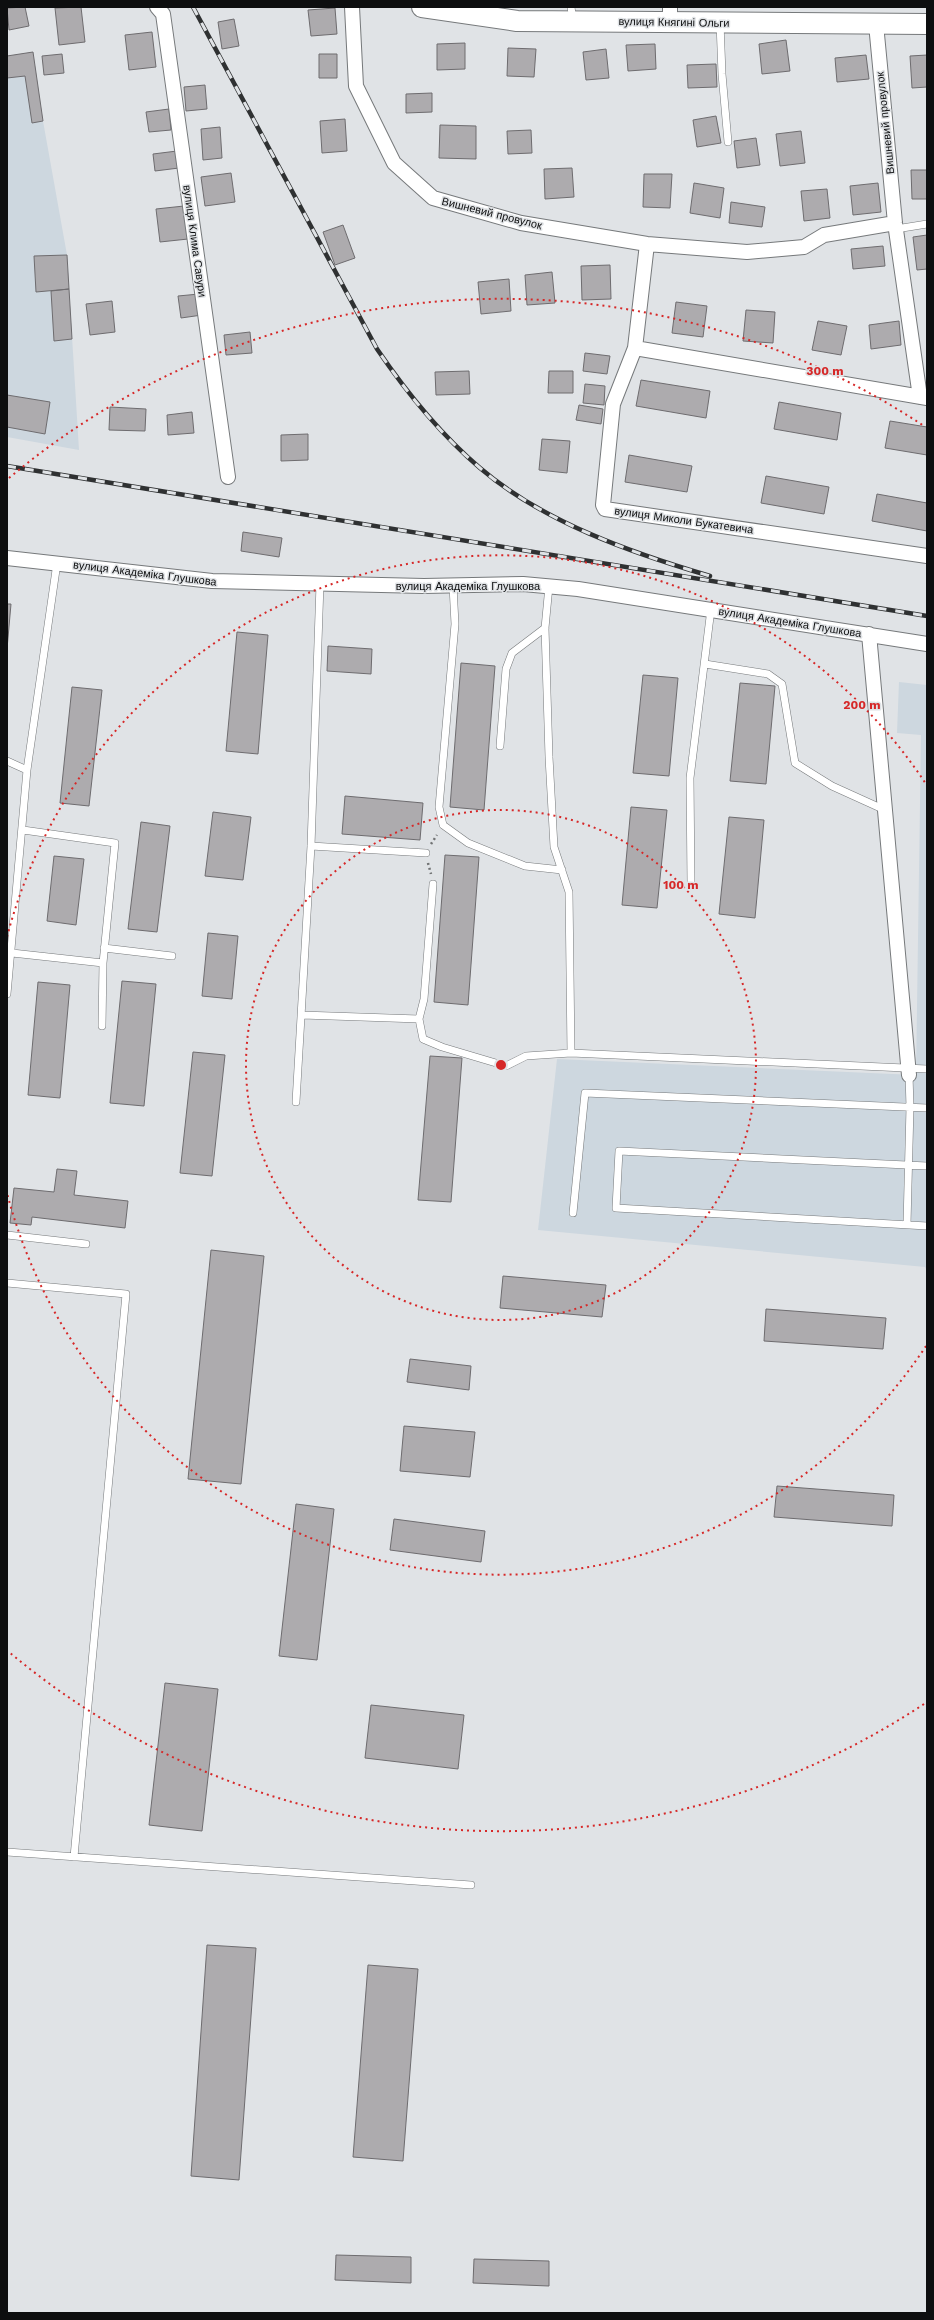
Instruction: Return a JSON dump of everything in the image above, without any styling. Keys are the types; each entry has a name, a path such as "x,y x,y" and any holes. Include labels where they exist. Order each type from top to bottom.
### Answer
{"street":[{"name":"вулиця Клима Савури","path":"157,7 163,14 228,477"},
{"name":"Вишневий провулок","path":"352,7 356,86 394,163 433,198 521,223 647,244 747,252 804,247 824,235 896,226"},
{"name":"вулиця Княгині Ольги","path":"422,7 517,20 572,14 670,15 720,23 927,24"},
{"name":"Вишневий провулок","path":"635,348 924,397 896,226 876,24"},
{"path":"635,348 647,244"},
{"name":"вулиця Миколи Букатевича","path":"635,348 613,404 603,505 605,509 927,556"},
{"name":"вулиця Академіка Глушкова","path":"7,558 58,562 212,581 453,586 523,584 549,586 711,609 927,644"},
{"path":"869,634 909,1071"}],"lane":[{"path":"720,23 722,74 728,142"},
{"path":"896,226 927,224"},
{"path":"7,994 23,830 27,770 58,562"},
{"path":"296,1102 311,846 320,584"},
{"path":"453,586 455,624 439,807 443,825 468,843 525,866 562,870"},
{"path":"549,586 545,628 554,847 569,892 571,1052"},
{"path":"691,884 690,778 711,609"},
{"path":"500,746 506,669 512,653 545,628"},
{"path":"705,664 768,674 782,684 795,763 832,786 885,810"},
{"path":"7,761 27,770"},
{"path":"23,830 115,843 104,948 102,1026"},
{"path":"311,846 426,853"},
{"path":"433,884 424,999 419,1019 423,1039 442,1048 506,1066 526,1056 571,1052 909,1071 927,1069"},
{"path":"7,905 16,906"},
{"path":"104,948 172,956"},
{"path":"12,953 103,963"},
{"path":"302,1015 419,1019"},
{"path":"907,1224 910,1107 909,1071"},
{"path":"573,1213 585,1093 927,1108"},
{"path":"927,1166 619,1151 616,1208 927,1226"},
{"path":"7,1235 86,1244"},
{"path":"7,1283 126,1294 74,1857"},
{"path":"7,1852 471,1885"}],"shaded area":[{"path":"33,52 43,121 67,255 79,450 7,437 7,56"},
{"path":"899,682 927,685 927,1271 925,1267 538,1230 557,1059 916,1075 921,735 897,733"}],"building":[{"path":"25,7 29,26 9,30 7,8"},
{"path":"81,7 85,42 59,45 55,8"},
{"path":"335,8 337,34 311,36 308,10"},
{"path":"234,19 239,46 222,49 218,22"},
{"path":"152,32 156,67 129,70 125,35"},
{"path":"786,40 790,71 762,74 759,44"},
{"path":"465,43 465,69 437,70 437,44"},
{"path":"655,44 656,69 628,71 626,45"},
{"path":"508,48 536,49 534,77 507,76"},
{"path":"606,49 609,78 586,80 583,52"},
{"path":"33,52 43,121 32,123 25,76 7,78 7,56"},
{"path":"62,54 64,73 44,75 42,56"},
{"path":"319,54 337,54 337,78 319,78"},
{"path":"866,55 869,79 837,82 835,58"},
{"path":"927,55 927,87 912,88 910,56"},
{"path":"716,64 717,87 688,88 687,65"},
{"path":"205,85 207,109 186,111 184,87"},
{"path":"432,93 432,112 406,113 406,94"},
{"path":"169,109 171,130 149,132 146,112"},
{"path":"716,116 721,143 697,147 693,120"},
{"path":"345,119 347,151 322,153 320,121"},
{"path":"440,125 476,126 476,159 439,158"},
{"path":"220,127 222,158 203,160 201,129"},
{"path":"531,130 532,153 508,154 507,131"},
{"path":"801,131 805,163 780,166 776,134"},
{"path":"756,138 760,165 737,168 734,141"},
{"path":"177,151 179,168 155,171 153,154"},
{"path":"572,168 574,197 545,199 544,169"},
{"path":"911,170 927,170 927,199 912,199"},
{"path":"231,173 235,202 205,206 201,177"},
{"path":"644,174 672,174 670,208 643,207"},
{"path":"694,183 724,188 720,218 690,213"},
{"path":"878,183 881,212 853,215 850,186"},
{"path":"827,189 830,218 804,221 801,191"},
{"path":"731,202 765,207 762,227 729,223"},
{"path":"184,206 188,239 160,242 156,209"},
{"path":"343,225 355,258 335,265 323,232"},
{"path":"927,235 927,269 917,270 913,237"},
{"path":"883,246 885,266 853,269 851,249"},
{"path":"67,255 69,289 36,292 34,256"},
{"path":"610,265 611,299 582,300 581,266"},
{"path":"552,272 555,303 527,305 525,275"},
{"path":"509,279 511,311 481,314 478,282"},
{"path":"69,289 72,339 54,341 51,291"},
{"path":"199,294 202,315 181,318 178,296"},
{"path":"112,301 115,332 90,335 86,304"},
{"path":"676,302 707,306 703,337 672,333"},
{"path":"746,310 775,312 773,343 743,341"},
{"path":"818,321 847,326 841,355 812,350"},
{"path":"899,321 901,345 871,349 869,325"},
{"path":"250,332 252,353 226,355 224,335"},
{"path":"585,353 610,356 607,374 583,371"},
{"path":"469,371 470,394 436,395 435,372"},
{"path":"549,371 573,371 573,393 548,393"},
{"path":"641,380 710,391 706,418 636,406"},
{"path":"585,384 605,386 604,405 583,403"},
{"path":"7,395 50,402 45,434 7,427"},
{"path":"779,402 841,413 837,440 774,429"},
{"path":"579,405 603,409 601,424 576,420"},
{"path":"110,407 146,409 145,431 109,430"},
{"path":"192,412 194,433 168,435 167,415"},
{"path":"890,421 927,427 927,455 885,448"},
{"path":"308,434 308,460 281,461 281,435"},
{"path":"542,439 570,441 567,473 539,470"},
{"path":"629,455 692,466 687,492 625,482"},
{"path":"766,476 829,487 824,514 761,503"},
{"path":"877,494 927,503 927,531 872,521"},
{"path":"243,532 282,538 279,557 241,551"},
{"path":"7,604 11,604 7,649"},
{"path":"237,632 268,635 258,754 226,751"},
{"path":"328,646 372,649 371,674 327,671"},
{"path":"461,663 495,666 484,810 450,807"},
{"path":"643,675 678,678 669,776 633,773"},
{"path":"740,683 775,686 766,784 730,781"},
{"path":"72,687 102,690 89,806 60,803"},
{"path":"345,796 423,803 420,840 342,834"},
{"path":"631,807 667,810 657,908 622,905"},
{"path":"213,812 251,817 243,880 205,876"},
{"path":"729,817 764,820 755,918 719,914"},
{"path":"141,822 170,826 157,932 128,929"},
{"path":"445,855 479,857 468,1005 434,1002"},
{"path":"54,856 84,859 76,925 47,921"},
{"path":"208,933 238,936 232,999 202,996"},
{"path":"122,981 156,984 144,1106 110,1103"},
{"path":"38,982 70,985 60,1098 28,1095"},
{"path":"193,1052 225,1055 212,1176 180,1173"},
{"path":"430,1056 462,1058 451,1202 418,1200"},
{"path":"57,1169 77,1171 74,1195 128,1201 125,1228 32,1217 31,1225 10,1223 14,1188 54,1192"},
{"path":"211,1250 264,1256 241,1484 188,1479"},
{"path":"503,1276 606,1285 602,1317 500,1308"},
{"path":"766,1309 886,1318 883,1349 764,1341"},
{"path":"410,1359 471,1366 469,1390 407,1382"},
{"path":"404,1426 475,1432 470,1477 400,1471"},
{"path":"777,1486 894,1495 892,1526 774,1517"},
{"path":"296,1504 334,1509 317,1660 279,1656"},
{"path":"394,1519 485,1531 481,1562 390,1550"},
{"path":"165,1683 218,1689 202,1831 149,1825"},
{"path":"371,1705 464,1715 458,1769 365,1758"},
{"path":"207,1945 256,1948 239,2180 191,2176"},
{"path":"368,1965 418,1969 403,2161 353,2157"},
{"path":"336,2255 411,2257 411,2283 335,2280"},
{"path":"474,2259 549,2261 549,2286 473,2283"}],"railway":[{"path":"193,7 377,349 412,397 437,427 465,455 505,487 560,520 589,534 620,546 710,576"},
{"path":"7,466 927,616"}]}
